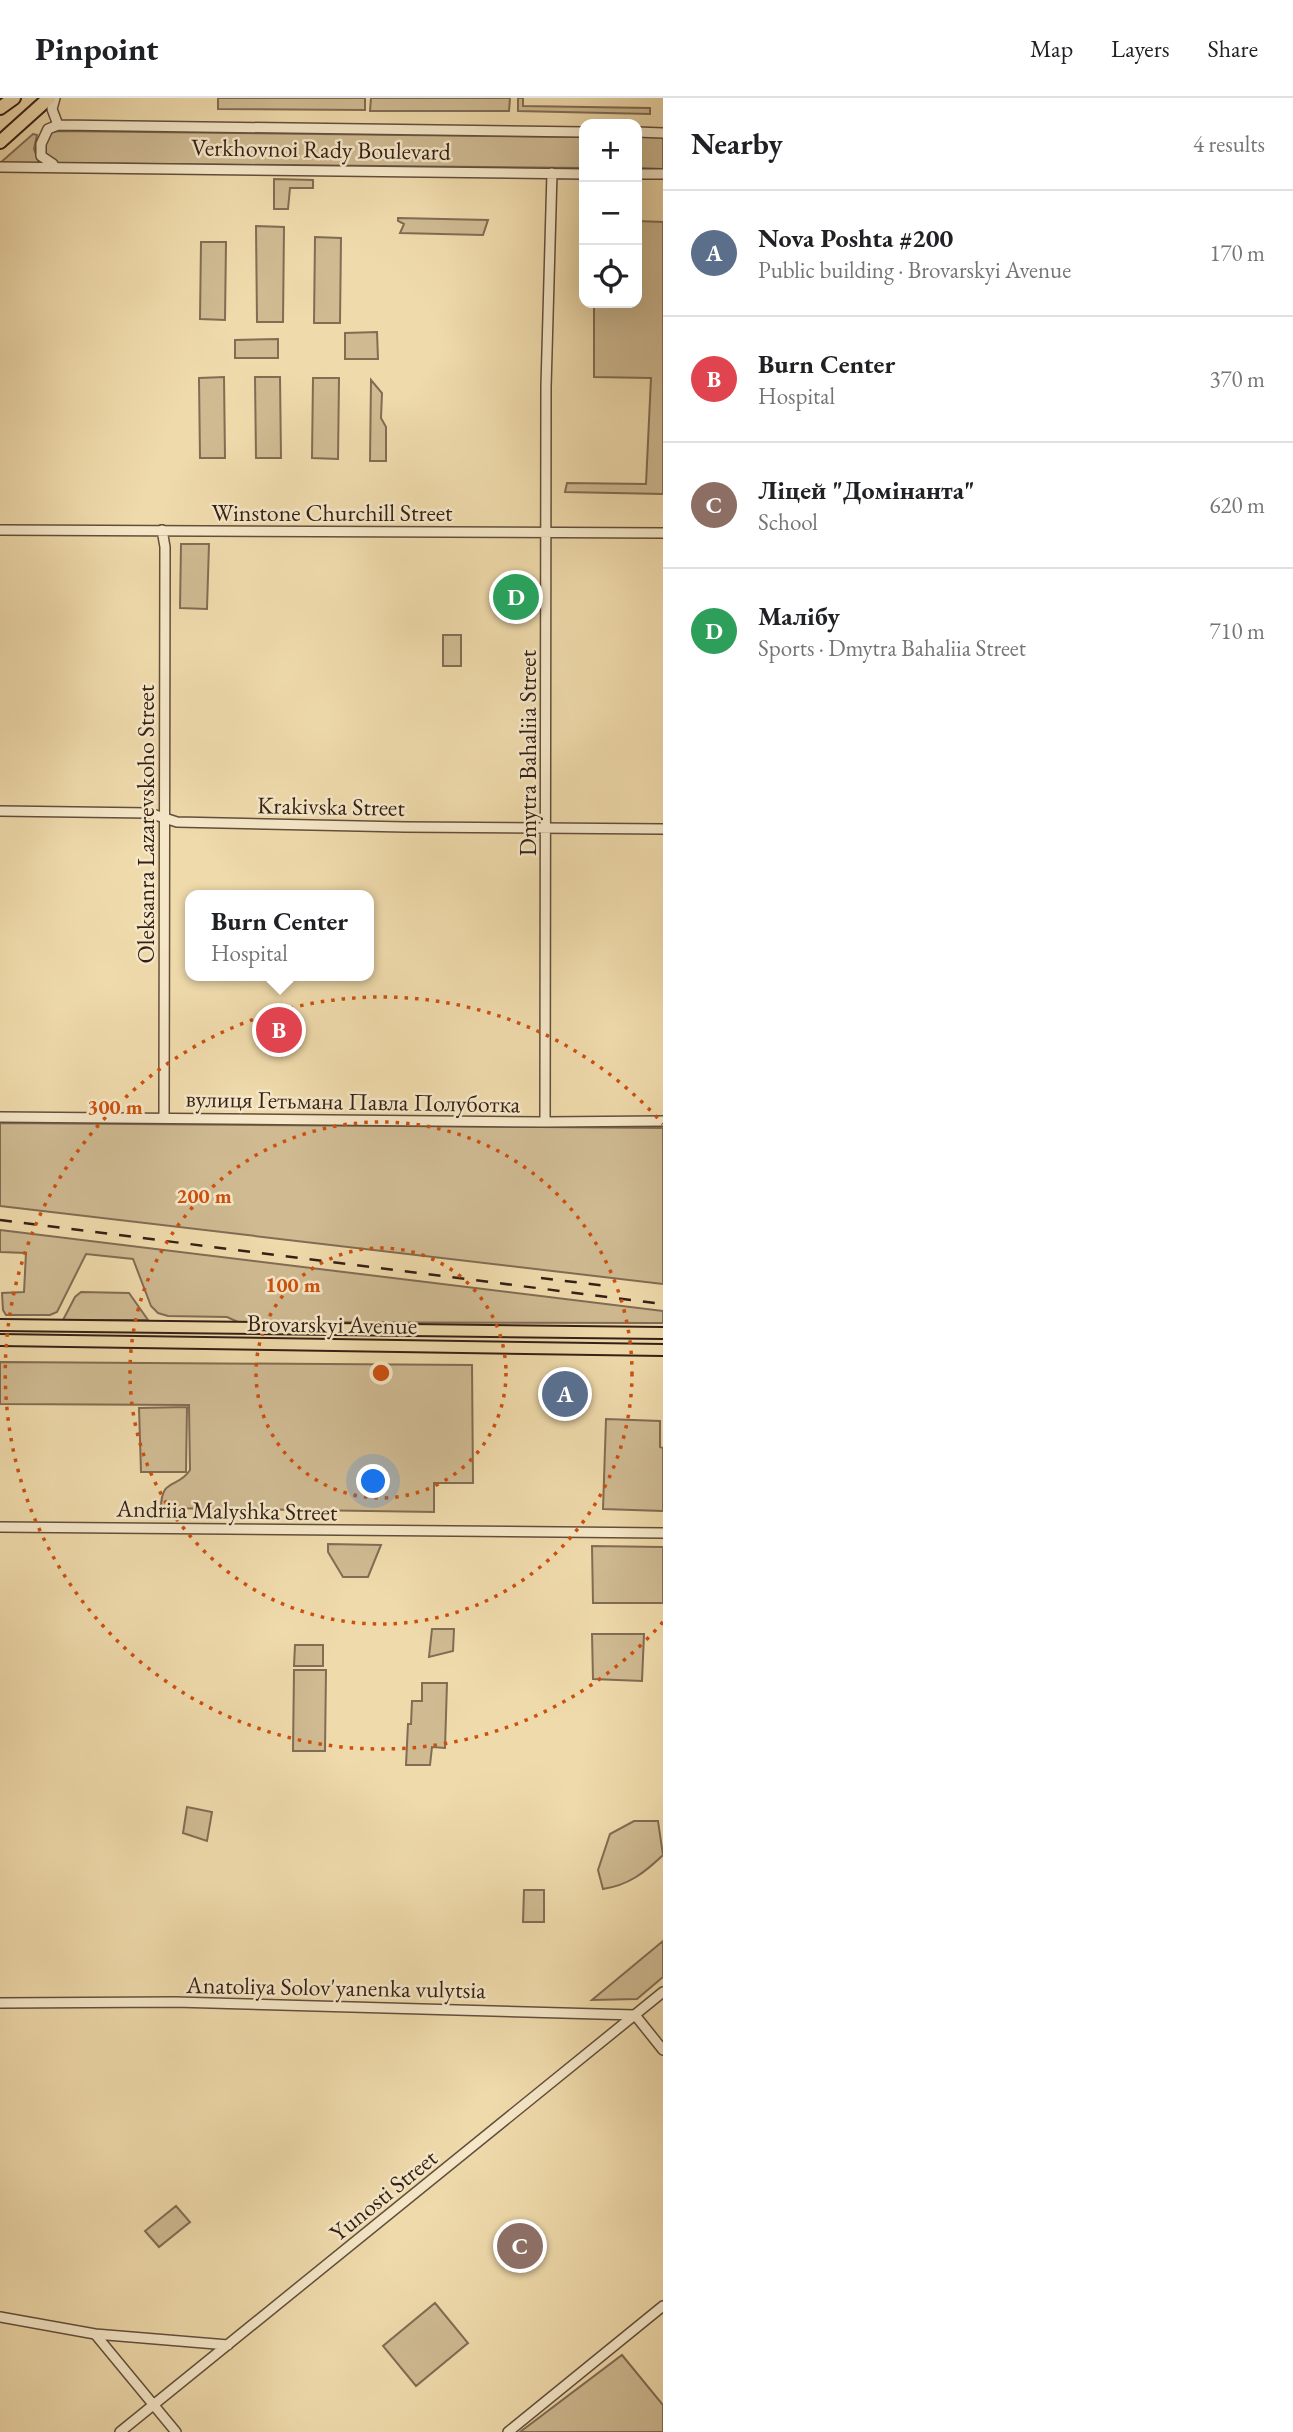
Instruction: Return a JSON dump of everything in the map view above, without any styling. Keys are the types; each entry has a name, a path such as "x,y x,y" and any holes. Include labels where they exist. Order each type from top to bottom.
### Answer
{"highway":[{"path":"0,108 13,98"},
{"path":"0,142 49,98"}],"main road":[{"name":"Brovarskyi Avenue","path":"0,1325 663,1333"},
{"name":"Brovarskyi Avenue","path":"0,1340 663,1350"}],"street":[{"path":"55,98 52,109 58,125 48,129 43,136 40,150 45,160 57,166"},
{"name":"Verkhovnoi Rady Boulevard","path":"58,125 579,132"},
{"path":"642,132 663,132"},
{"name":"Verkhovnoi Rady Boulevard","path":"0,167 579,174"},
{"name":"Dmytra Bahaliia Street","path":"545,1122 546,387 552,173"},
{"path":"642,174 663,174"},
{"name":"Winstone Churchill Street","path":"0,530 663,533"},
{"name":"Oleksanra Lazarevskoho Street","path":"162,530 165,540 164,1118"},
{"name":"Krakivska Street","path":"0,811 149,813 177,822 663,829"},
{"name":"вулиця Гетьмана Павла Полуботка","path":"0,1116 663,1121"},
{"name":"Andriia Malyshka Street","path":"0,1527 663,1533"},
{"path":"663,1992 635,2015 663,2050"},
{"name":"Anatoliya Solov'yanenka vulytsia","path":"0,2003 175,2002 635,2015"},
{"name":"Yunosti Street","path":"120,2432 635,2015"},
{"path":"508,2432 663,2306"},
{"path":"0,2317 95,2333 228,2346"},
{"path":"95,2333 176,2432"}],"shaded area":[{"path":"218,98 365,98 365,110 218,109"},
{"path":"371,98 510,98 509,111 370,111"},
{"path":"518,98 523,98 523,106 650,108 650,114 518,111"},
{"path":"52,132 579,137 579,168 59,163 45,155 45,140"},
{"path":"33,134 37,135 34,149 39,163 0,163"},
{"path":"642,137 663,137 663,169 642,168"},
{"path":"274,179 313,180 313,188 290,188 288,209 274,209"},
{"path":"398,218 488,220 483,235 400,233 404,224 398,221"},
{"path":"642,221 663,222 663,494 565,492 567,483 646,484 651,378 594,377 594,308 642,308"},
{"path":"256,226 284,227 283,322 257,322"},
{"path":"315,237 341,238 340,323 314,323"},
{"path":"201,242 226,242 225,320 200,319"},
{"path":"377,332 378,359 345,359 345,333"},
{"path":"278,339 278,358 235,358 235,340"},
{"path":"224,377 225,458 200,458 199,378"},
{"path":"255,377 280,377 281,458 256,458"},
{"path":"313,378 339,378 338,459 312,458"},
{"path":"371,380 382,393 381,418 386,427 386,461 370,461"},
{"path":"181,544 209,544 207,609 180,608"},
{"path":"443,635 461,635 461,666 443,666"},
{"path":"0,1123 663,1128 663,1284 0,1206"},
{"path":"0,1230 663,1311 663,1323 238,1322 227,1317 168,1316 158,1313 151,1306 133,1259 86,1254 57,1312 50,1315 6,1315 2,1293 24,1292 26,1253 0,1252"},
{"path":"81,1292 129,1293 148,1320 63,1320 75,1297"},
{"path":"0,1362 472,1365 473,1483 434,1483 434,1512 161,1508 167,1487 190,1470 189,1405 0,1404"},
{"path":"187,1407 186,1472 141,1472 139,1408"},
{"path":"606,1419 660,1421 663,1511 603,1509"},
{"path":"328,1544 381,1545 368,1577 343,1577 328,1552"},
{"path":"592,1546 663,1547 663,1603 593,1603"},
{"path":"432,1629 454,1629 453,1651 429,1657"},
{"path":"592,1634 644,1634 642,1681 593,1679"},
{"path":"295,1645 323,1645 323,1666 294,1666"},
{"path":"294,1670 326,1670 325,1751 293,1751"},
{"path":"422,1683 447,1683 445,1748 432,1747 430,1765 406,1765 412,1701 422,1701"},
{"path":"187,1807 212,1812 207,1841 183,1833"},
{"path":"634,1821 658,1821 663,1855 636,1877 621,1885 603,1889 598,1870 610,1834"},
{"path":"524,1890 544,1890 544,1922 523,1922"},
{"path":"663,1941 663,1977 637,1999 592,2000"},
{"path":"176,2206 190,2222 159,2247 145,2231"},
{"path":"435,2303 468,2343 416,2386 383,2346"},
{"path":"622,2355 663,2405 663,2432 520,2432"}],"railway":[{"path":"0,1220 663,1304"},
{"path":"541,1278 607,1286"}],"place":[{"name":"Малібу","path":"516,597"},
{"name":"Burn Center","path":"279,1030"},
{"name":"Nova Poshta #200","path":"565,1394"},
{"name":"Ліцей \"Домінанта\"","path":"520,2246"}]}
